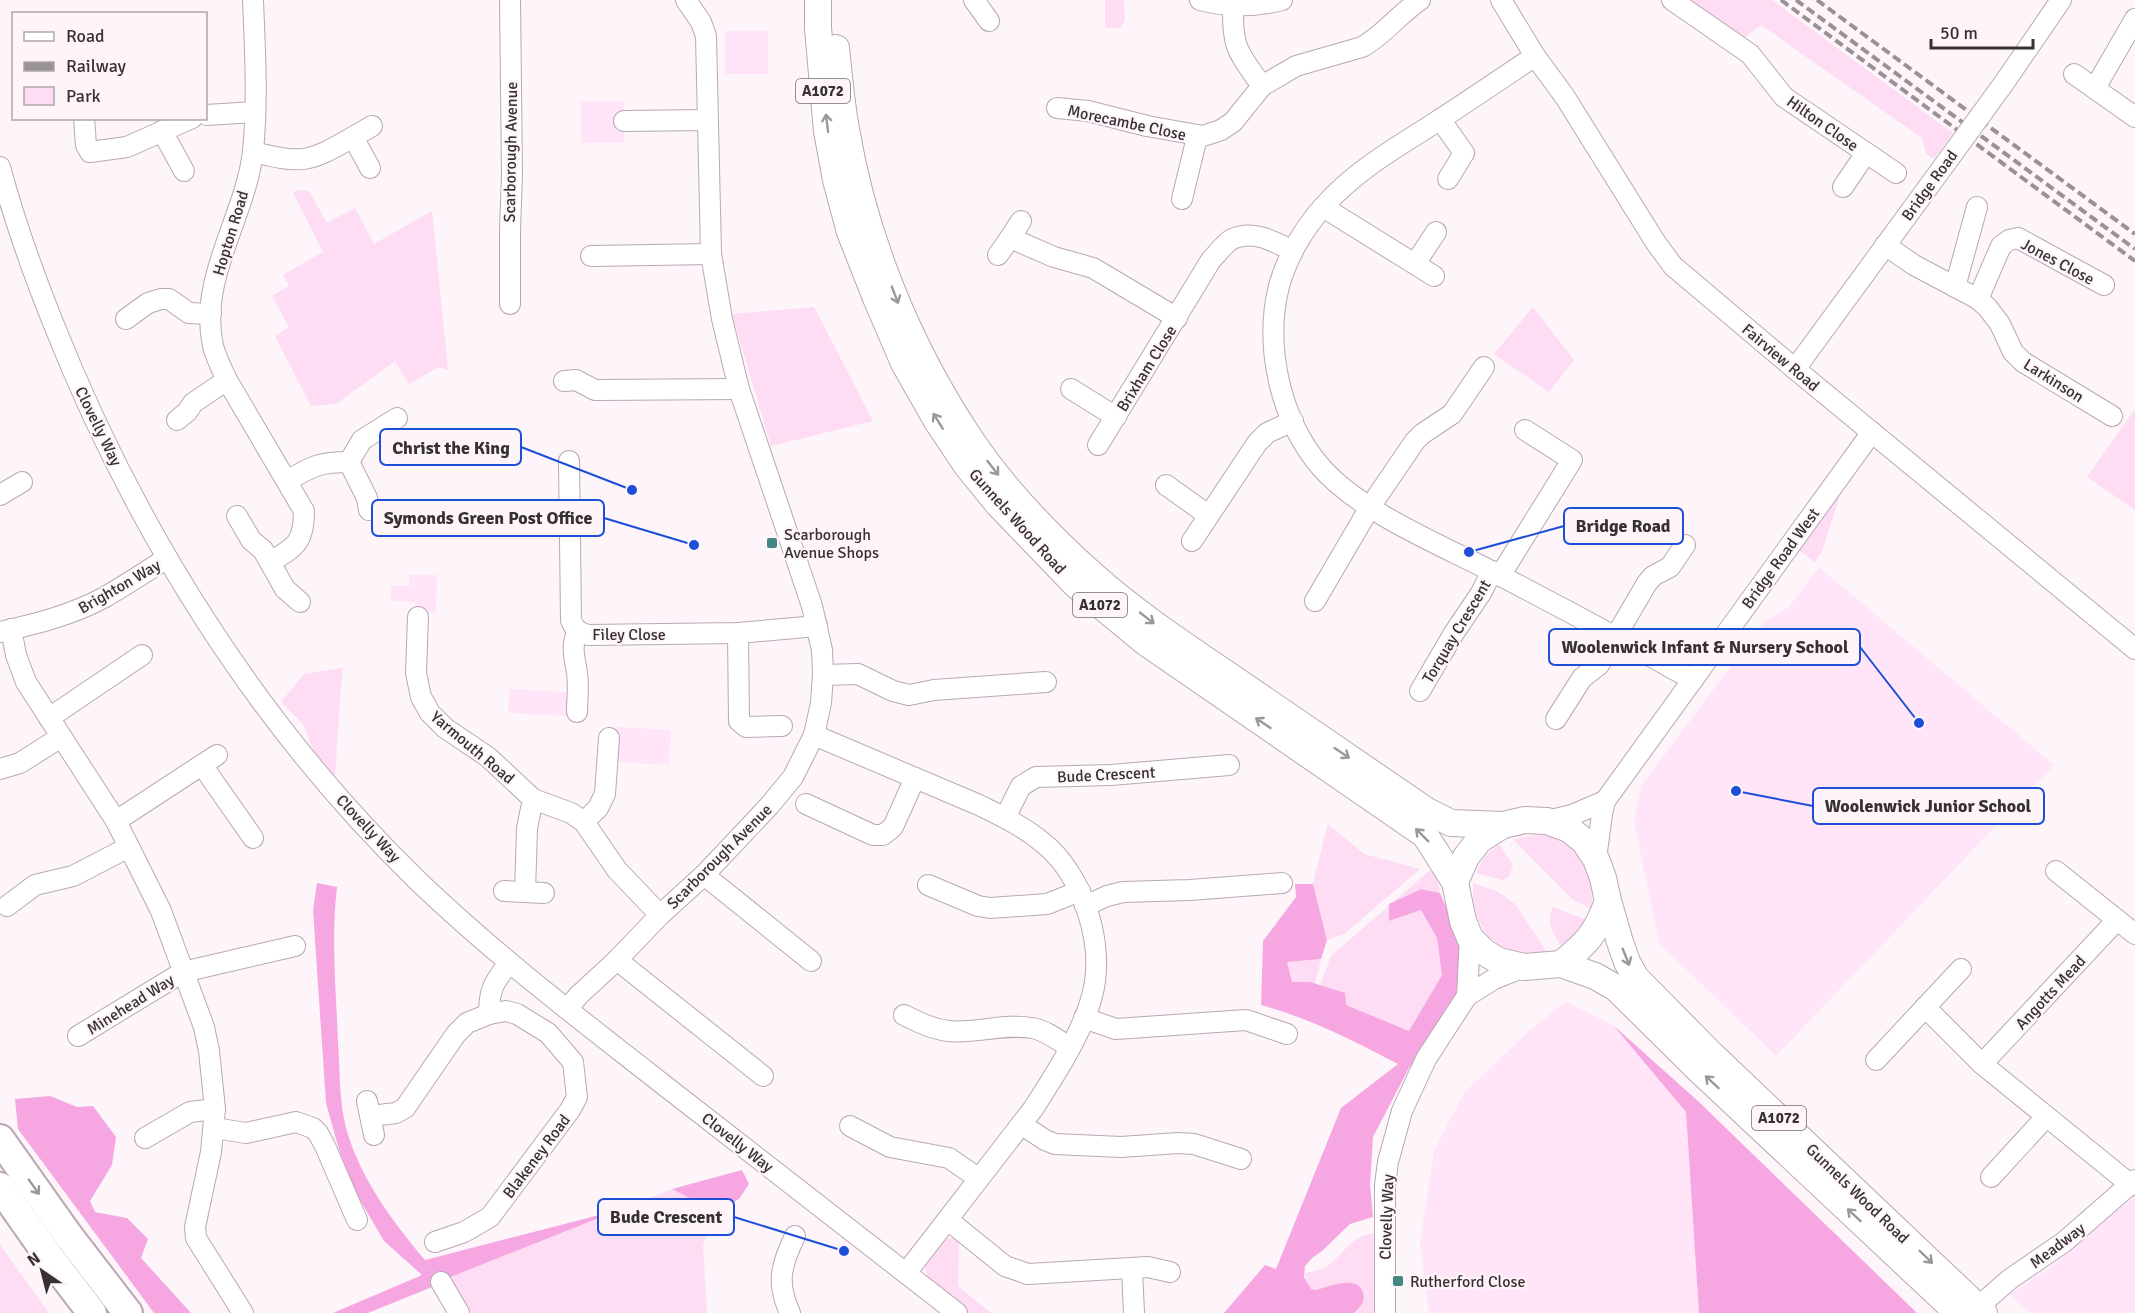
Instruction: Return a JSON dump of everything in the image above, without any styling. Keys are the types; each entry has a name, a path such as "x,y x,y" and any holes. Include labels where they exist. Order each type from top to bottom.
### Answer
{"highway":[{"path":"0,1139 68,1235 128,1313"},
{"path":"0,1187 92,1313"}],"main road":[{"name":"Gunnels Wood Road","path":"818,0 822,84 836,180 850,232 904,363 967,466 998,504 1076,585 1145,642 1425,835 1455,882 1463,921 1470,938 1484,952 1499,961 1524,968 1561,964 1595,976 1616,988 1698,1069 1973,1311"},
{"name":"Gunnels Wood Road","path":"835,0 835,45 846,129 859,191 897,302 922,355 968,436 1041,525 1096,578 1152,622 1427,811 1451,823 1503,825 1525,820 1547,821 1569,829 1584,841 1596,859 1627,962 1636,978 1973,1311"},
{"name":"Gunnels Wood Road","path":"1455,882 1466,857 1479,840 1503,825"},
{"path":"1561,964 1582,947 1599,925 1608,901"}],"street":[{"name":"Hopton Road","path":"253,0 256,73 253,152 225,252 217,268 210,314 213,344 227,380 304,511 302,536 295,547 270,562"},
{"name":"Scarborough Avenue","path":"510,0 512,186 510,304"},
{"name":"Scarborough Avenue","path":"567,1009 660,915 704,875 770,806 793,777 814,735 821,703 822,650 817,626 739,390 725,333 711,254 706,36 701,22 686,0"},
{"path":"974,0 989,21"},
{"path":"1200,0 1255,5 1282,0"},
{"name":"Morecambe Close","path":"1057,108 1088,111 1197,137 1215,133 1227,127 1262,86 1296,66 1372,41 1407,8 1420,0"},
{"name":"Fairview Road","path":"1501,0 1535,56 1565,97 1656,243 1673,266 2135,649"},
{"name":"Hilton Close","path":"1672,0 1750,54 1784,97 1896,173"},
{"name":"Bridge Road","path":"1795,369 2004,83 2061,0"},
{"path":"1233,4 1234,43 1262,86"},
{"path":"2095,88 2135,20"},
{"name":"Torquay Crescent","path":"1535,56 1357,174 1323,207 1306,229 1293,251 1279,285 1273,320 1276,361 1283,396 1293,421 1321,467 1370,507 1548,600 1693,680"},
{"path":"2074,74 2135,117"},
{"path":"207,115 255,112"},
{"path":"1440,119 1473,156 1448,179"},
{"path":"84,120 86,145 90,152 127,147 187,120"},
{"path":"624,122 707,120"},
{"path":"253,152 281,159 306,160 330,150 372,126"},
{"path":"162,131 184,171"},
{"path":"353,137 370,168"},
{"name":"Morecambe Close","path":"1182,199 1197,137"},
{"name":"Hilton Close","path":"1843,187 1866,153"},
{"name":"Clovelly Way","path":"0,168 21,235 67,358 118,466 167,558 235,665 258,698 322,776 415,878 509,963 957,1313"},
{"path":"1323,207 1434,276"},
{"path":"1956,287 1977,207"},
{"path":"998,255 1021,221"},
{"path":"1416,264 1436,232"},
{"name":"Brixham Close","path":"1098,445 1211,260 1232,239 1250,235 1272,240 1293,251"},
{"name":"Brixham Close","path":"1010,238 1054,257 1094,268 1177,318"},
{"name":"Jones Close","path":"1978,299 2001,246 2009,240 2018,238 2104,285"},
{"name":"Larkinson","path":"1885,245 1914,265 1978,299 1994,314 2006,341 2023,362 2112,416"},
{"path":"591,256 711,254"},
{"path":"126,319 148,303 161,299 169,299 189,313 210,314"},
{"path":"1315,601 1370,507 1415,441 1452,414 1484,366"},
{"path":"177,420 193,403 227,380"},
{"path":"564,381 576,380 595,390 739,390"},
{"name":"Brixham Close","path":"1071,389 1116,417"},
{"path":"349,462 362,440 397,418"},
{"path":"1192,541 1257,443 1268,433 1293,421"},
{"name":"Torquay Crescent","path":"1420,691 1454,633 1572,460 1525,430"},
{"name":"Bridge Road West","path":"1605,801 1872,432"},
{"name":"Filey Close","path":"569,461 571,620 573,627 578,631 589,635 738,633 817,626"},
{"path":"287,481 309,468 326,462 349,462"},
{"path":"349,462 367,498 369,510"},
{"path":"0,495 22,482"},
{"path":"1166,485 1208,514"},
{"path":"237,516 251,540 263,550 285,589 300,602"},
{"path":"1556,719 1582,678 1599,665 1647,583 1653,576 1670,567 1685,545"},
{"name":"Brighton Way","path":"5,631 52,619 89,605 167,558"},
{"name":"Yarmouth Road","path":"418,617 416,673 422,697 430,713 445,728 488,757 533,799 571,813 584,822 617,870 660,915"},
{"name":"Minehead Way","path":"5,631 20,670 116,821 161,911 204,1027 209,1051 214,1118 211,1152 195,1227 196,1238 243,1313"},
{"path":"577,712 577,673 574,665 573,641 578,631"},
{"path":"738,633 739,721 746,727 782,726"},
{"path":"49,718 142,656"},
{"path":"823,675 858,674 893,691 909,695 934,690 1046,682"},
{"path":"814,735 1005,818 1044,843 1062,862 1083,899 1095,940 1096,968 1093,994 1084,1018 1046,1089 906,1274"},
{"path":"0,769 20,763 61,737"},
{"path":"584,822 598,808 604,794 609,738"},
{"path":"116,821 209,760 253,838"},
{"name":"Bude Crescent","path":"1005,818 1021,786 1036,777 1111,775 1229,765"},
{"path":"806,804 873,836 883,835 893,827 915,778"},
{"path":"504,891 534,892 527,828 533,799"},
{"path":"1547,821 1605,801"},
{"path":"1596,859 1605,801"},
{"path":"8,907 35,885 73,876 129,847"},
{"path":"2056,871 2135,934"},
{"path":"704,875 811,961"},
{"path":"928,885 978,906 990,908 1047,904 1124,892 1282,883"},
{"name":"Angotts Mead","path":"1982,1064 2117,920"},
{"path":"1467,996 1470,938"},
{"name":"Minehead Way","path":"78,1036 183,972 295,946"},
{"path":"617,960 763,1076"},
{"path":"489,1014 491,988 509,963"},
{"name":"Clovelly Way","path":"1385,1313 1385,1185 1396,1130 1413,1083 1467,996 1494,979 1524,968"},
{"path":"1876,1060 1961,969"},
{"path":"1924,1007 1982,1064 2046,1117 2133,1183"},
{"name":"Blakeney Road","path":"371,1117 396,1113 405,1108 456,1034 467,1023 489,1014 506,1011 517,1014 548,1034 573,1062 577,1097 570,1110 490,1217 464,1232 435,1242"},
{"path":"904,1015 928,1027 949,1032 1003,1027 1033,1028 1069,1047"},
{"path":"1084,1018 1116,1029 1246,1020 1287,1034"},
{"path":"145,1138 189,1112 214,1118 246,1133 296,1122 313,1128 325,1146 357,1220"},
{"path":"1991,1177 2046,1117"},
{"path":"1021,1124 1055,1144 1121,1147 1194,1144 1241,1159"},
{"path":"850,1126 890,1147 950,1158 978,1178"},
{"name":"Meadway","path":"1973,1311 2010,1279 2064,1242 2133,1183"},
{"path":"948,1220 1005,1266 1015,1271 1028,1274 1148,1268 1170,1272"},
{"path":"790,1313 782,1288 781,1272 795,1236"},
{"path":"1132,1269 1134,1313"},
{"path":"441,1282 459,1313"}],"shaded area":[{"path":"725,31 768,31 768,74 725,74"},
{"path":"581,101 624,101 624,143 581,143"},
{"path":"1819,567 2054,765 1776,1056 1659,943 1634,822 1641,786 1765,621 1789,607"},
{"path":"409,575 437,575 436,613 416,612 416,605 413,602 390,601 391,586 409,586"},
{"path":"509,689 567,692 566,716 508,713"},
{"path":"616,727 671,730 669,765 614,762"},
{"path":"317,883 337,887 334,965 340,1085 346,1128 360,1164 378,1198 425,1260 619,1210 448,1278 432,1287 368,1313 333,1313 422,1275 384,1241 350,1183 326,1103 313,910"},
{"path":"1295,884 1313,884 1327,940 1321,959 1287,962 1292,982 1310,982 1345,993 1346,1005 1409,1031 1442,975 1437,938 1421,910 1389,921 1389,904 1421,889 1440,893 1457,932 1461,961 1456,997 1409,1068 1373,1137 1370,1185 1373,1217 1350,1224 1305,1266 1304,1277 1311,1289 1316,1290 1343,1283 1360,1287 1364,1296 1360,1306 1354,1313 1224,1313 1265,1265 1276,1269 1341,1108 1398,1064 1314,1023 1261,1005 1263,941 1296,897"},
{"path":"1566,1002 1613,1025 1686,1111 1699,1313 1429,1313 1420,1243 1434,1151 1464,1093 1531,1029"},
{"path":"1613,1025 1699,1102 1917,1313 1699,1313 1686,1112"},
{"path":"50,1096 77,1107 93,1106 116,1137 112,1165 90,1201 95,1212 127,1218 148,1239 141,1258 191,1313 154,1313 18,1129 15,1099"},
{"path":"742,1170 749,1184 739,1199 717,1212 672,1189"},
{"path":"2135,1195 2135,1313 2030,1313 2010,1294 2051,1267"}],"green space":[{"path":"1105,0 1124,0 1125,21 1120,28 1105,28"},
{"path":"1685,0 1772,0 1953,133 1934,159 1926,153 1922,138 1761,25 1741,40"},
{"path":"297,190 309,191 327,223 355,208 374,244 432,211 448,370 438,367 409,384 395,361 336,404 311,406 275,336 289,327 272,296 289,286 283,275 323,252 293,193"},
{"path":"814,307 873,421 771,446 732,314"},
{"path":"1533,307 1574,360 1549,392 1494,354"},
{"path":"2135,409 2135,510 2087,477"},
{"path":"1844,483 1822,551 1815,562 1797,549"},
{"path":"343,668 335,776 314,752 303,724 281,702 304,674"},
{"path":"1328,824 1364,854 1420,869 1344,934 1327,940 1313,884"},
{"path":"1541,834 1566,844 1582,861 1591,883 1591,909 1572,899 1513,839"},
{"path":"1499,844 1513,865 1509,877 1503,880 1476,873 1485,856"},
{"path":"1429,871 1436,872 1440,893 1421,889 1393,902"},
{"path":"1473,883 1498,892 1515,904 1547,952 1530,953 1514,950 1502,946 1491,938 1477,916"},
{"path":"1389,906 1389,921 1421,910 1437,938 1442,975 1409,1031 1346,1005 1320,985 1331,956"},
{"path":"1553,907 1587,920 1575,936 1561,946 1550,923"},
{"path":"1321,959 1315,984 1292,982 1286,962"},
{"path":"672,1189 717,1212 703,1245 707,1313 451,1313 432,1287 448,1278"},
{"path":"1377,1233 1376,1313 1354,1313 1348,1283 1311,1289 1305,1273 1327,1266 1360,1237"},
{"path":"959,1238 958,1286 991,1313 969,1313 928,1280 924,1264 943,1239"},
{"path":"0,1245 49,1313 0,1313"}],"railway":[{"path":"1781,0 2135,261"},
{"path":"1796,0 2135,249"},
{"path":"1817,0 2135,234"}],"place":[{"name":"Christ the King","path":"632,490"},
{"name":"Scarborough Avenue Shops","path":"772,543"},
{"name":"Symonds Green Post Office","path":"694,545"},
{"name":"Bridge Road","path":"1469,552"},
{"name":"Woolenwick Infant & Nursery School","path":"1919,723"},
{"name":"Woolenwick Junior School","path":"1736,791"},
{"name":"Bude Crescent","path":"844,1251"},
{"name":"Rutherford Close","path":"1398,1281"}]}
